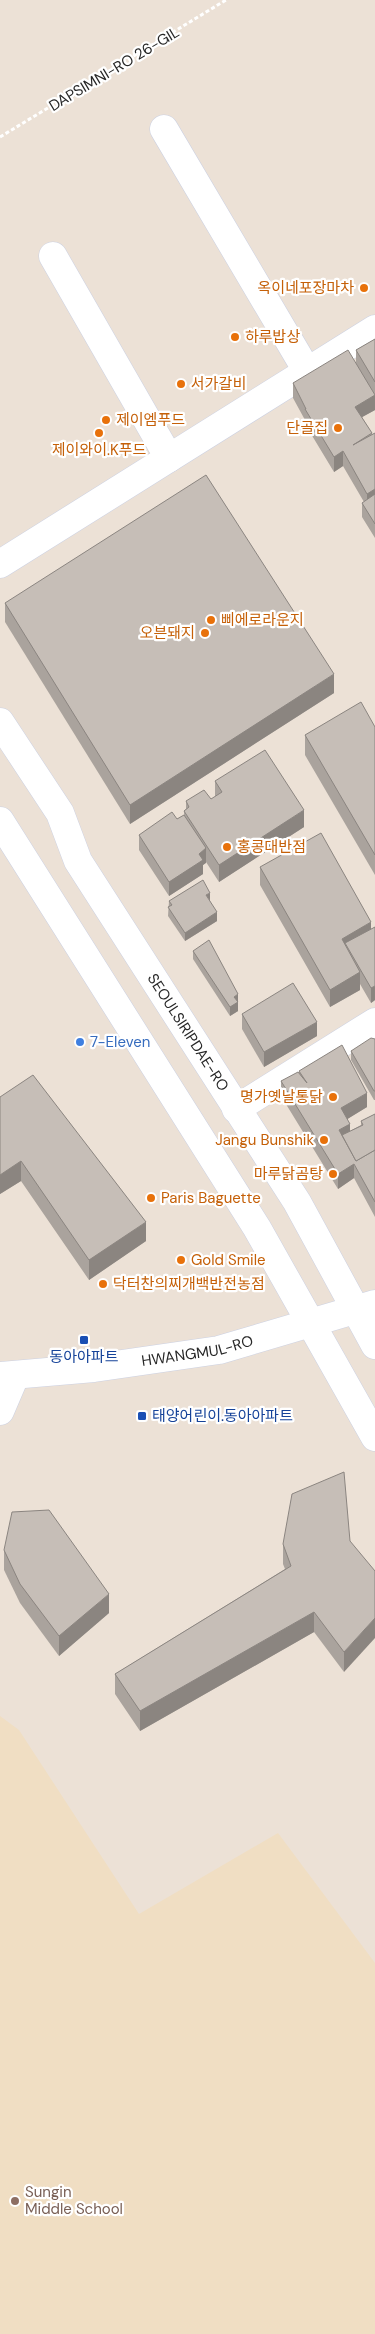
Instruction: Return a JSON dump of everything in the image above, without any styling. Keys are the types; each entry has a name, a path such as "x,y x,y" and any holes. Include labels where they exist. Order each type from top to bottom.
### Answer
{"main road":[{"path":"164,129 307,371"},
{"path":"54,256 169,458"},
{"path":"0,564 375,329"},
{"name":"SEOULSIRIPDAE-RO","path":"0,722 60,813 78,861 365,1307 375,1345"},
{"path":"0,821 257,1228 375,1437"},
{"path":"236,1109 375,1022"},
{"name":"HWANGMUL-RO","path":"0,1411 7,1376 94,1368 219,1350 365,1307"}],"path":[{"name":"DAPSIMNI-RO 26-GIL","path":"0,137 226,0"}],"shaded area":[{"path":"0,1716 19,1730 139,1914 278,1833 375,1963 375,2334 0,2334"}],"building":[{"path":"375,339 375,382 356,350"},
{"path":"348,350 375,395 355,407 372,433 353,445 375,433 375,489 367,494 343,451 334,457 305,409 293,383"},
{"path":"206,475 334,674 130,805 5,603"},
{"path":"375,494 375,524 362,503"},
{"path":"361,702 375,727 375,855 305,735"},
{"path":"265,750 304,810 219,865 184,811 189,807 186,801 204,790 211,799 222,792 215,781"},
{"path":"172,812 177,819 184,815 206,848 199,854 203,860 169,882 139,835"},
{"path":"321,833 371,922 342,939 360,972 330,990 260,867"},
{"path":"203,880 210,893 206,895 217,912 185,933 168,907 172,905 169,901"},
{"path":"375,927 375,986 371,988 345,943"},
{"path":"209,940 238,994 234,997 238,1002 230,1007 193,951"},
{"path":"293,983 317,1022 264,1052 242,1014"},
{"path":"371,1038 375,1039 375,1091 351,1051"},
{"path":"342,1045 367,1093 341,1108 350,1124 339,1130 356,1161 375,1150 375,1202 354,1164 338,1174 281,1081 298,1072 307,1083 299,1071"},
{"path":"33,1075 146,1222 89,1260 21,1161 0,1175 0,1097"},
{"path":"375,1114 375,1150 356,1161 342,1135 363,1125 361,1121"},
{"path":"344,1472 350,1541 375,1571 375,1618 344,1652 314,1612 140,1711 115,1674 291,1566 283,1544 292,1494"},
{"path":"49,1510 109,1594 59,1636 20,1584 4,1550 12,1512"}],"place":[{"name":"옥이네포장마차","path":"364,288"},
{"name":"하루밥상","path":"235,337"},
{"name":"서가갈비","path":"181,384"},
{"name":"제이엠푸드","path":"106,420"},
{"name":"단골집","path":"338,428"},
{"name":"제이와이.K푸드","path":"99,433"},
{"name":"삐에로라운지","path":"211,620"},
{"name":"오븐돼지","path":"205,633"},
{"name":"홍콩대반점","path":"227,847"},
{"name":"7-Eleven","path":"80,1042"},
{"name":"명가옛날통닭","path":"333,1097"},
{"name":"Jangu Bunshik","path":"324,1140"},
{"name":"마루닭곰탕","path":"333,1174"},
{"name":"Paris Baguette","path":"151,1198"},
{"name":"Gold Smile","path":"181,1260"},
{"name":"닥터찬의찌개백반전농점","path":"103,1284"},
{"name":"동아아파트","path":"84,1340"},
{"name":"태양어린이.동아아파트","path":"142,1416"},
{"name":"Sungin Middle School","path":"15,2201"}]}
